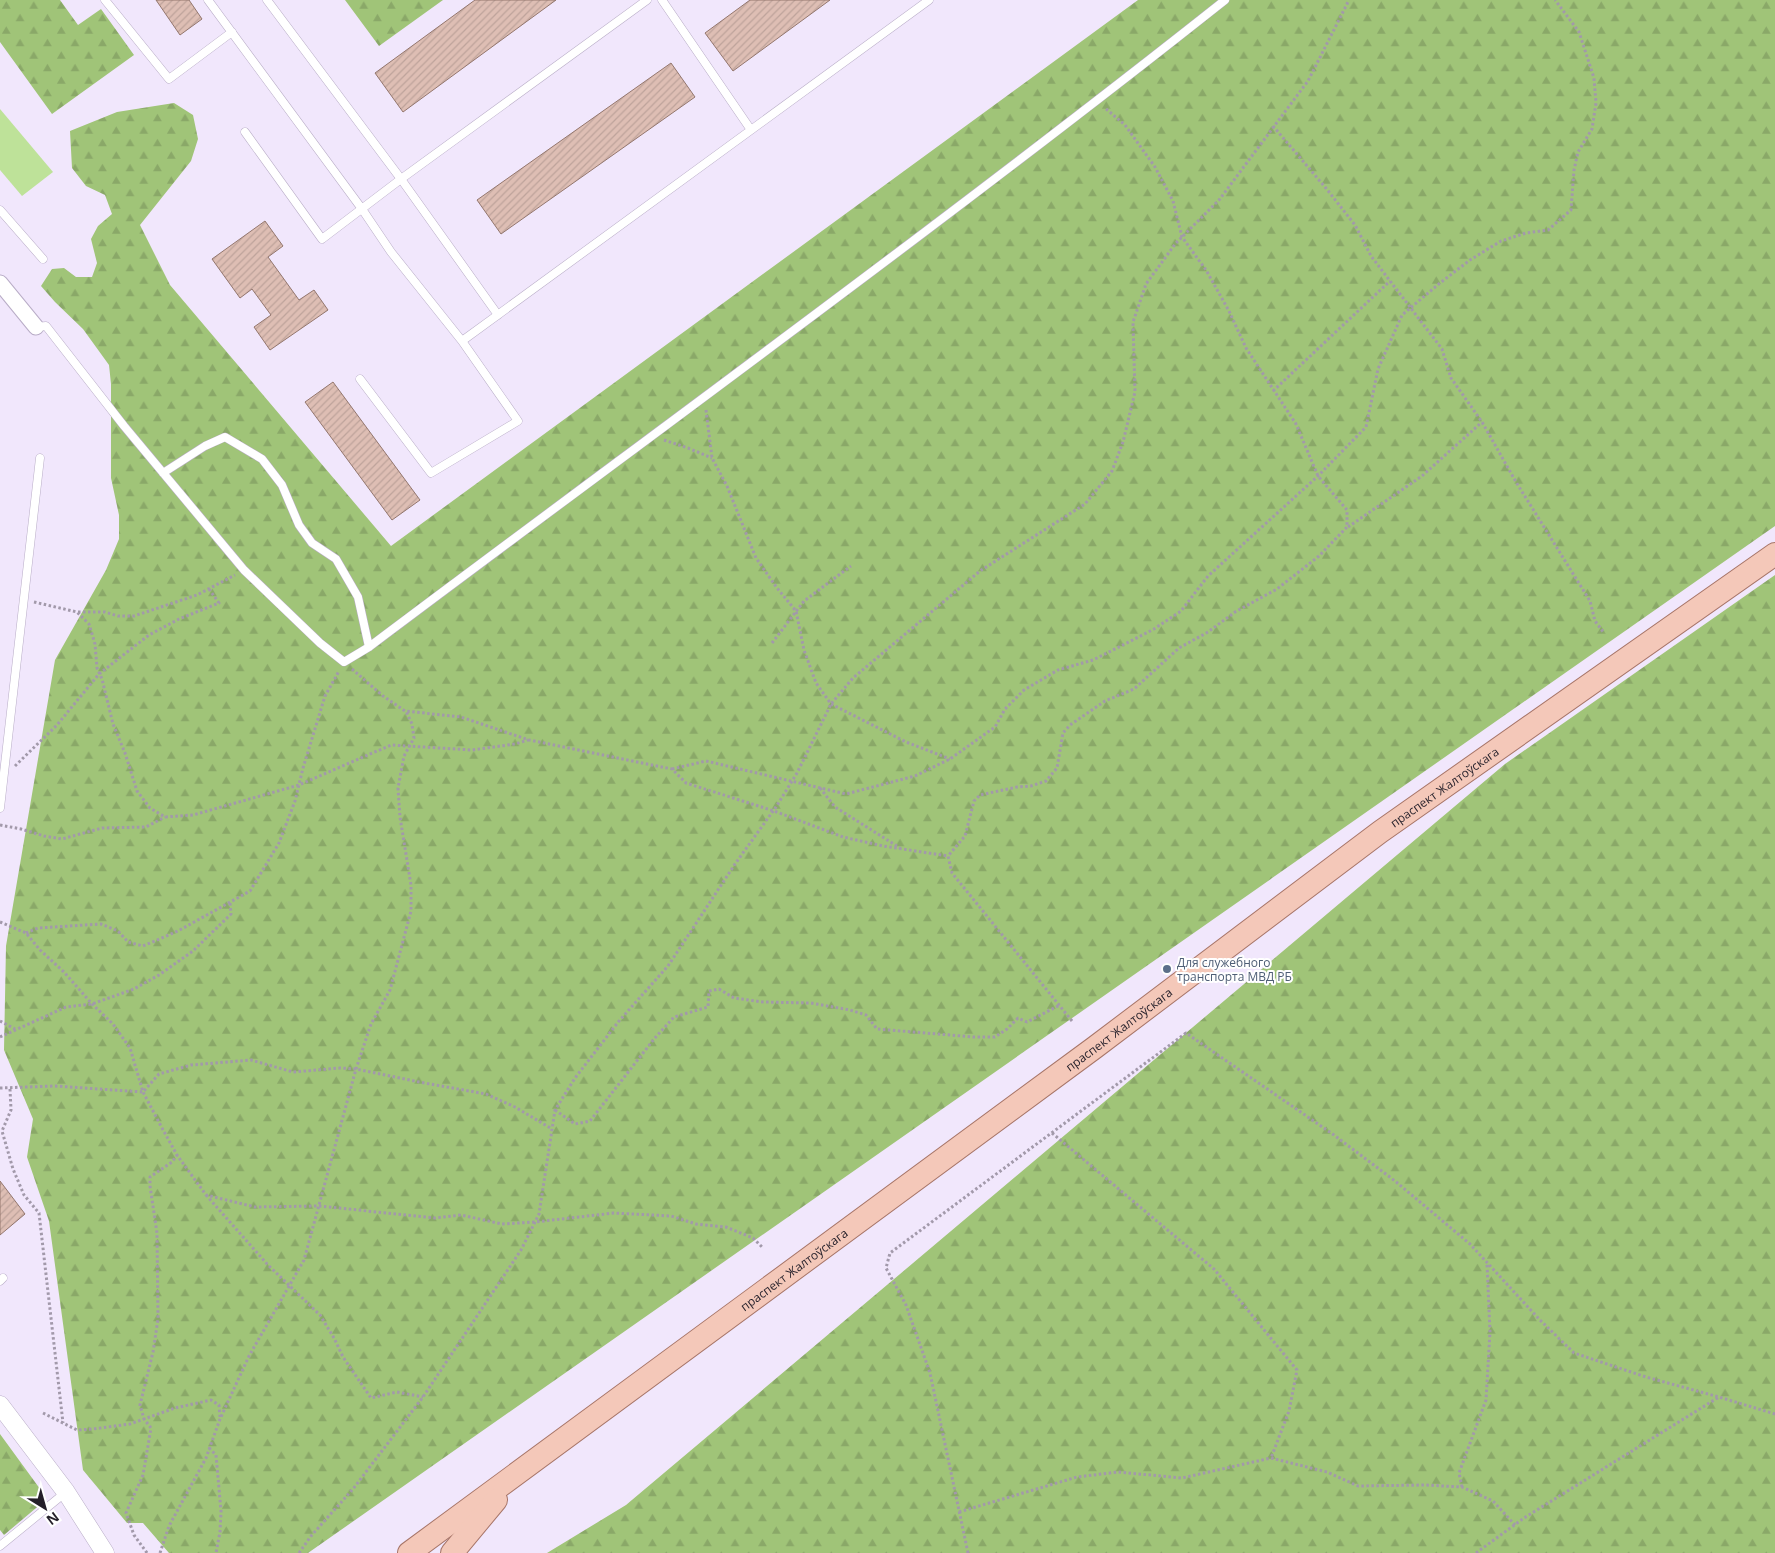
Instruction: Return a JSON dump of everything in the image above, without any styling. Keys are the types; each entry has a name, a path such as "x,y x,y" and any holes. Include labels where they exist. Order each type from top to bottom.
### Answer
{"main road":[{"name":"праспект Жалтоўскага","path":"409,1553 1094,1048 1380,832 1775,554"},
{"name":"праспект Жалтоўскага","path":"452,1553 517,1474"}],"street":[{"path":"0,283 36,327"},
{"path":"0,1405 66,1492 106,1553"}],"lane":[{"path":"105,0 169,80 232,32"},
{"path":"208,0 362,209 391,252 462,341 518,421 431,473 360,379"},
{"path":"267,0 401,179 498,315"},
{"path":"245,132 322,239 401,179 647,0"},
{"path":"662,0 751,130"},
{"path":"462,341 929,0"},
{"path":"36,327 46,326 163,473 244,570 320,643 344,662 369,647 1096,102 1225,0"},
{"path":"0,210 43,259"},
{"path":"163,473 205,446 225,437 262,459 282,485 299,525 312,542 336,559 358,597 369,647"},
{"path":"0,808 40,458"},
{"path":"0,1546 66,1492"}],"path":[{"path":"300,1553 311,1536 353,1488 423,1397 521,1250 539,1214 555,1110 575,1078 618,1021 668,966 735,864 774,811 793,781 831,704 853,678 980,571 1085,504 1112,471 1123,442 1136,392 1133,322 1146,284 1182,237 1218,200 1308,81 1349,0"},
{"path":"26,933 38,928 101,924 118,931 128,942 143,946 178,931 250,891 279,843 295,802 325,696 344,662 383,696 406,711 461,717 529,740 672,770 706,761 846,794 915,776 950,760 995,727 1005,709 1024,690 1058,670 1093,660 1154,628 1181,611 1208,576 1318,476 1366,427 1378,369 1402,315 1470,260 1501,241 1526,233 1548,230 1571,210 1574,170 1578,152 1592,128 1596,103 1594,78 1579,32 1555,0"},
{"path":"1096,102 1125,125 1155,167 1173,201 1182,237 1206,270 1229,311 1246,348 1272,391 1296,424 1318,476 1347,510 1347,527"},
{"path":"1273,126 1299,155 1355,225 1371,256 1442,349 1451,378 1482,422 1516,482 1590,601 1595,620 1604,633"},
{"path":"1272,391 1390,281"},
{"path":"703,397 712,458 727,486 756,558 796,612 804,650 816,683 831,704 906,742 950,760"},
{"path":"948,856 965,836 974,800 980,795 1016,786 1031,786 1046,781 1057,768 1063,733 1070,725 1105,701 1134,689 1179,648 1277,589 1319,556 1347,527 1422,476 1482,422"},
{"path":"651,436 712,458"},
{"path":"772,643 804,601 851,566"},
{"path":"24,600 77,612 105,612 118,616 134,616 173,604 209,589 244,570"},
{"path":"4,774 20,763 100,674 149,635 179,619 218,603 209,589"},
{"path":"77,612 89,624 97,668 113,724 125,753 137,791 150,808 165,817"},
{"path":"160,1553 169,1526 206,1458 220,1419 249,1356 304,1260 356,1069 371,1024 390,990 411,911 411,885 400,817 398,788 404,756 414,738 412,724 406,711"},
{"path":"0,825 62,839 102,828 146,827 165,817 193,815 299,785 391,745 472,750 515,744 529,740"},
{"path":"672,770 686,783 774,811 843,837 902,850 948,856"},
{"path":"820,788 836,807 902,850"},
{"path":"948,856 952,873 1072,1021"},
{"path":"0,1037 66,1008 92,1004 134,989 159,975 193,951 231,914 230,903"},
{"path":"0,922 26,933 40,950 64,972 92,1004 113,1024 130,1048 143,1092 177,1155 206,1195 290,1287 320,1315 343,1357 371,1398 397,1392 423,1397"},
{"path":"555,1110 575,1124 590,1121 654,1038 674,1016 708,1007 709,991 719,988 734,998 763,1002 811,1003 858,1012 866,1015 877,1029 974,1037 995,1037 1018,1018 1027,1022 1060,1005"},
{"path":"0,1021 16,1030"},
{"path":"968,1553 930,1373 906,1305 886,1268 890,1253 1186,1033 1395,1180 1470,1244 1539,1319 1574,1353 1646,1377 1775,1414"},
{"path":"143,1092 159,1074 191,1065 251,1060 293,1072 340,1068 356,1069 486,1094 515,1107 552,1129"},
{"path":"0,1088 55,1086 143,1092"},
{"path":"10,1089 11,1110 2,1130 13,1169 24,1195 39,1213 64,1423"},
{"path":"1052,1133 1214,1269 1297,1370 1289,1411 1271,1458"},
{"path":"146,1553 134,1535 126,1514 135,1496 145,1466 151,1428 144,1419 140,1405 153,1352 158,1319 158,1233 150,1177 172,1162 177,1155"},
{"path":"206,1195 255,1206 319,1206 435,1218 461,1215 502,1224 614,1213 671,1216 696,1224 726,1227 752,1238 762,1247"},
{"path":"1462,1487 1460,1474 1486,1400 1490,1332 1487,1262"},
{"path":"1476,1553 1515,1525 1720,1397"},
{"path":"44,1412 77,1430 130,1424 175,1408 211,1400 219,1405 220,1419"},
{"path":"210,1448 216,1455 221,1511 216,1553"},
{"path":"959,1512 1077,1477 1118,1472 1182,1478 1271,1458 1326,1472 1358,1486 1425,1485 1462,1487 1493,1501 1515,1525"}],"green space":[{"path":"0,0 60,0 78,25 101,9 134,55 52,114 0,42"},
{"path":"345,0 443,0 379,46"},
{"path":"1138,0 1775,0 1775,526 308,1553 169,1553 143,1523 127,1523 83,1470 49,1221 27,1157 33,1119 4,1050 6,946 55,660 106,570 119,539 119,515 111,478 111,384 109,365 83,329 41,286 52,269 64,268 76,277 92,277 97,263 91,239 98,226 112,214 105,195 86,186 72,168 70,131 117,112 174,103 193,115 198,139 191,161 140,225 170,285 391,546"},
{"path":"0,109 53,172 22,196 0,170"},
{"path":"1775,575 1775,1553 547,1553 626,1505 1505,764"},
{"path":"0,1434 43,1493 42,1503 4,1535 0,1530"}],"building":[{"path":"156,0 189,0 202,19 180,35"},
{"path":"475,0 556,0 403,112 375,73"},
{"path":"750,0 830,0 733,71 705,33"},
{"path":"671,63 695,97 501,234 477,200"},
{"path":"265,221 283,246 268,257 299,300 314,290 328,310 270,350 254,327 271,315 252,289 240,298 212,259"},
{"path":"333,382 420,500 392,520 305,402"},
{"path":"0,1181 25,1214 0,1235"}],"place":[{"name":"Для служебного транспорта МВД РБ","path":"1167,969"}]}
